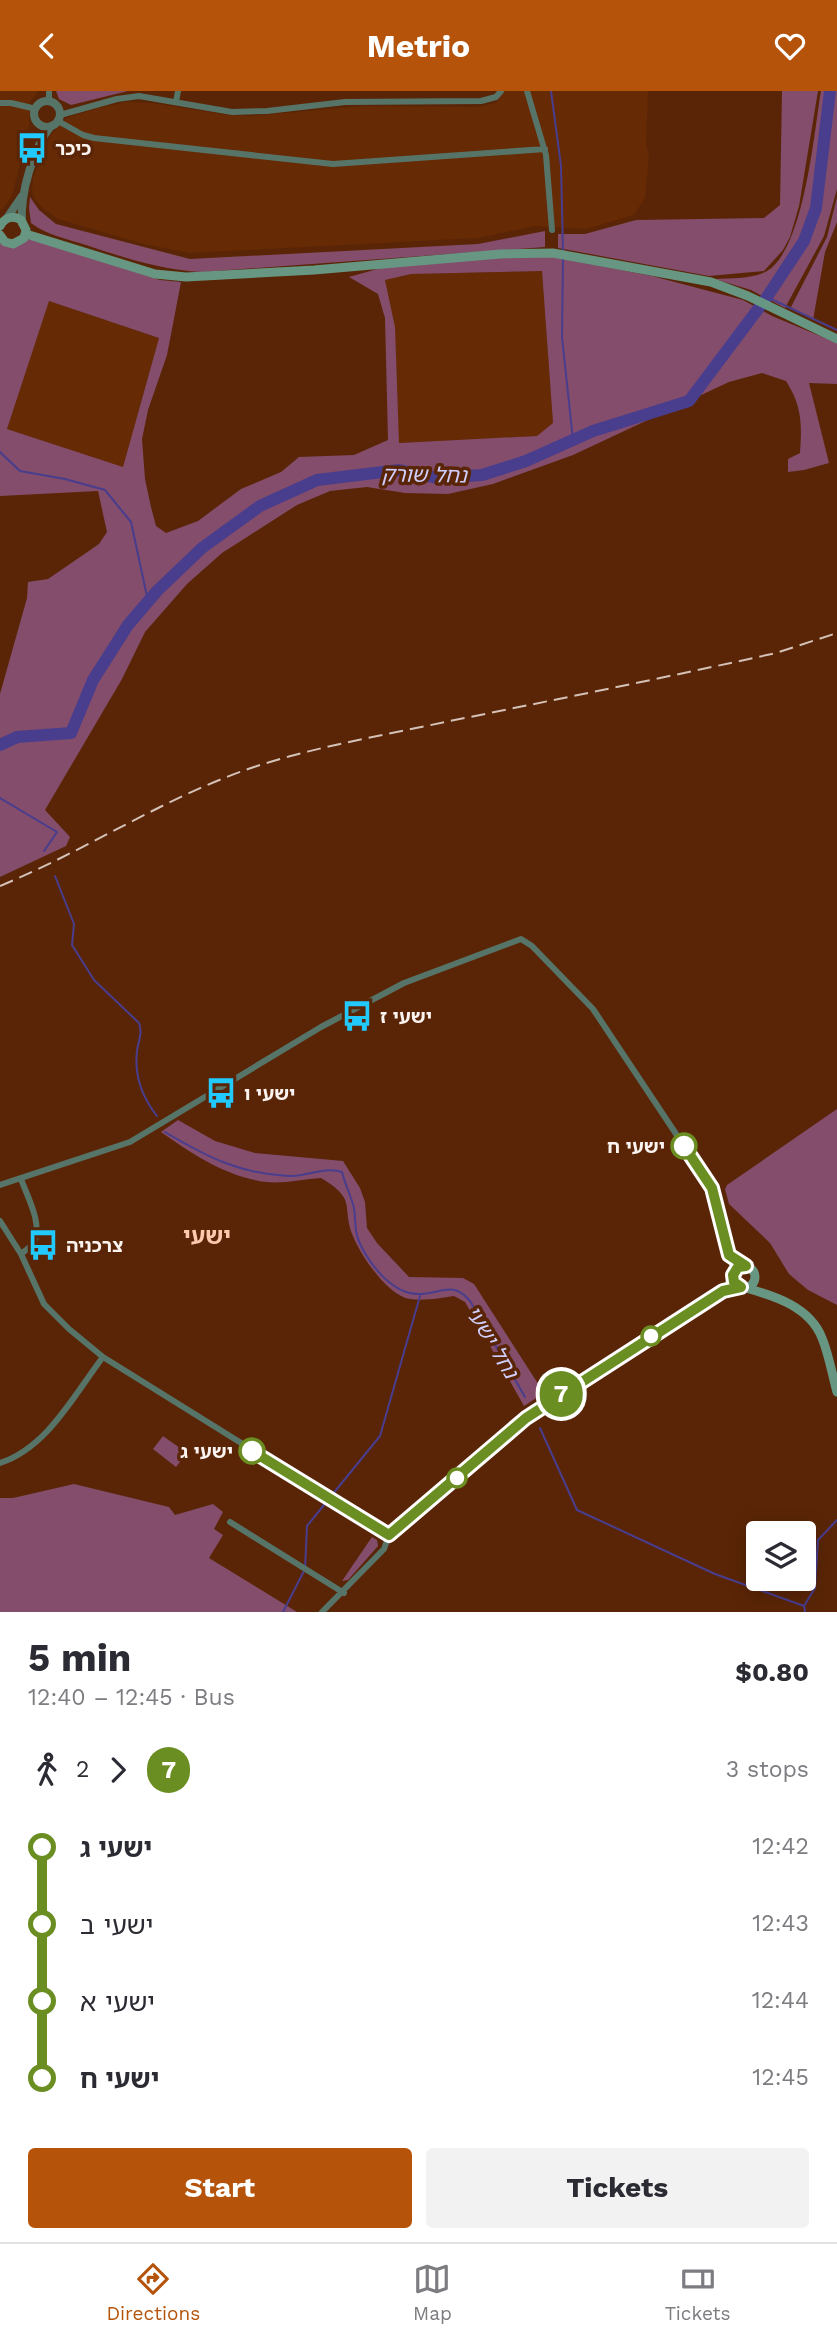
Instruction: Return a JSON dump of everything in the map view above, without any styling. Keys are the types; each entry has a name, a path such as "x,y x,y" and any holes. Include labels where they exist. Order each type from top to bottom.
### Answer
{"main road":[{"path":"0,235 5,242 13,244 26,235 26,226 18,218 4,222"},
{"path":"26,235 155,274 186,277 314,270 500,254 553,253 711,282 748,296 837,339"},
{"path":"766,1293 752,1269 746,1266 738,1267 733,1274 734,1282 800,1309 815,1324 823,1340 837,1392"},
{"path":"743,1287 752,1284 755,1276"}],"street":[{"path":"49,91 49,101"},
{"path":"176,102 178,91"},
{"path":"38,123 43,126 130,96 150,97 213,110 251,112 345,102 481,101 496,97 501,91"},
{"path":"527,91 545,149 551,230"},
{"path":"4,222 23,194 40,145 56,121 59,108 49,101 43,102 34,115 38,123 40,145"},
{"path":"0,103 36,109"},
{"path":"56,121 94,138 176,145 333,165 545,149"},
{"path":"22,222 23,194"},
{"path":"0,1185 130,1142 321,1027 404,983 521,939 532,946 593,1009 712,1188 733,1274 723,1291"},
{"path":"21,1179 36,1227 33,1242 21,1254"},
{"path":"0,1221 21,1254 44,1304 103,1357 389,1535"},
{"path":"729,1255 746,1266"},
{"path":"322,1612 344,1593 384,1549 389,1535 526,1418 723,1291 743,1287"},
{"path":"0,1464 19,1456 35,1444 103,1357"},
{"path":"230,1522 344,1593"}],"shaded area":[{"path":"0,91 38,91 30,102 29,129 12,196 2,210 0,210"},
{"path":"56,91 128,91 71,105 59,99"},
{"path":"504,91 648,91 646,144 649,156 645,198 634,215 586,229 535,226 478,238 190,253 144,244 58,219 43,208 32,191 33,178 50,136 67,118 126,102 251,116 364,106 477,107 496,103"},
{"path":"782,91 818,91 799,206 790,237 783,250 764,271 709,276 558,248 558,234 585,234 636,220 764,218 780,205"},
{"path":"821,91 837,91 837,189 824,236 785,308 751,290 715,279 763,273 777,262 788,243 805,191"},
{"path":"30,197 39,210 56,224 190,259 478,244 545,231 545,247 187,271 129,259 44,231 31,223"},
{"path":"837,197 837,222 825,252 813,320 791,307 827,237"},
{"path":"0,231 6,239 35,240 160,280 181,282 167,355 148,410 142,439 145,479 151,507 156,526 166,533 198,521 241,489 281,472 299,457 354,455 388,440 385,318 378,294 349,277 388,266 508,256 553,257 652,276 743,300 772,316 837,343 837,384 809,383 829,463 788,472 788,459 800,453 801,424 798,407 786,381 762,373 729,382 573,455 493,484 448,494 405,493 367,487 330,491 297,505 222,553 187,584 145,632 122,679 45,810 70,837 66,846 0,877 0,694 27,598 28,582 48,579 99,544 107,532 98,491 0,496","holes":["542,271 553,423 537,436 399,443 395,327 385,280 411,274","49,301 159,338 123,467 7,429"]},
{"path":"542,271 553,423 538,436 398,443 385,280 411,274"},
{"path":"49,301 159,338 123,467 7,429"},
{"path":"837,1109 837,1305 808,1290 789,1274 770,1243 729,1204 725,1189"},
{"path":"178,1120 215,1141 255,1153 343,1161 360,1188 365,1202 367,1228 377,1243 409,1277 463,1278 474,1284 544,1393 524,1406 465,1302 454,1296 410,1299 384,1283 357,1244 344,1198 333,1186 321,1178 266,1182 224,1170 161,1132"},
{"path":"163,1436 187,1453 176,1467 153,1449"},
{"path":"74,1484 169,1507 175,1515 213,1504 223,1512 214,1529 223,1535 209,1558 297,1612 0,1612 0,1498 13,1498"},
{"path":"372,1537 377,1540 378,1546 348,1580 342,1581"}],"waterway":[{"path":"551,91 561,166 563,250"},
{"name":"נחל שורק","path":"0,745 17,737 71,733 93,680 128,625 157,591 202,548 260,506 317,480 399,470 437,478 482,475 526,461 593,431 689,401 767,297 804,241 816,208 830,91"},
{"path":"563,259 562,337 573,440"},
{"path":"767,297 837,330"},
{"path":"0,452 20,471 105,490 131,522 148,601"},
{"path":"0,798 57,832 44,851"},
{"name":"נחל ישעי","path":"55,876 74,924 72,945 94,980 139,1023 136,1060 138,1078 143,1094 157,1116"},
{"name":"נחל ישעי","path":"165,1132 209,1156 254,1172 288,1176 329,1170 342,1172 354,1208 359,1241 378,1271 393,1285 411,1293 453,1290 464,1295 525,1397"},
{"path":"332,1495 380,1436 420,1296"},
{"name":"נחל ישעי","path":"540,1428 577,1510 715,1574 804,1606 805,1612"},
{"path":"283,1612 305,1569 307,1526 328,1500"},
{"path":"804,1606 815,1588 818,1540 837,1520"}],"railway":[{"path":"0,886 189,793 254,767 352,741 776,653 837,633"}],"bus line":[{"name":"7","path":"252,1451 389,1535 526,1418 723,1291 741,1287 736,1285 733,1275 738,1267 746,1266 729,1255 712,1188 684,1146"}],"place":[{"name":"כיכר","path":"32,148"},
{"name":"ישעי ז","path":"357,1016"},
{"name":"ישעי ו","path":"221,1093"},
{"name":"ישעי ח","path":"684,1146"},
{"name":"צרכניה","path":"43,1245"},
{"name":"ישעי ג","path":"252,1451"}],"district":[{"name":"ישעי","path":"207,1236"}]}
